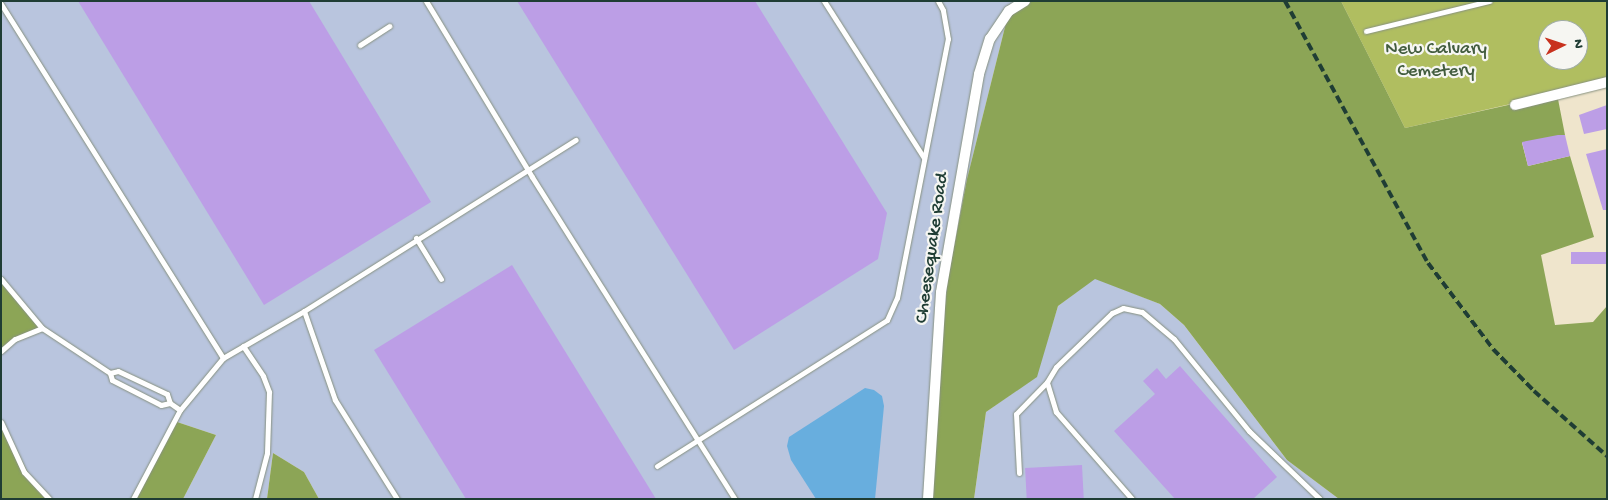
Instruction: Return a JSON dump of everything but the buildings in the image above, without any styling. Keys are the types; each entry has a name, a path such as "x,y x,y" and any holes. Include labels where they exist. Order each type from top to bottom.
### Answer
{"street":[{"name":"Cheesequake Road","path":"928,499 942,292 979,74 990,39 1009,11 1025,1"},
{"path":"1515,105 1607,82"}],"lane":[{"path":"426,1 527,169 735,499"},
{"path":"824,1 925,159"},
{"path":"657,466 887,320 897,298 948,39 943,10 938,1"},
{"path":"1366,31 1489,1"},
{"path":"1,4 223,358"},
{"path":"360,45 389,26"},
{"path":"133,499 180,410 223,358 304,310 416,238 576,140"},
{"path":"416,238 441,279"},
{"path":"1,279 42,328 110,372 118,371 167,394 170,403 180,410"},
{"path":"1018,473 1016,414 1047,382 1056,367 1112,313 1123,308 1142,312 1174,338 1249,431 1320,499"},
{"path":"304,310 335,400 397,499"},
{"path":"1,351 15,339 42,328"},
{"path":"243,346 263,376 269,392 267,453 255,499"},
{"path":"110,372 112,380 153,402 161,405 170,403"},
{"path":"1047,382 1056,412 1132,499"},
{"path":"1,422 24,472 49,499"}],"shaded area":[{"path":"1,1 1025,1 1009,11 967,179 948,278 928,499 319,499 304,472 273,453 267,499 183,499 216,435 174,421 133,499 49,499 37,490 1,422"},
{"path":"1095,278 1160,304 1184,325 1287,460 1339,499 974,499 986,412 1036,377 1058,306"}],"green space":[{"path":"1025,1 1341,1 1405,128 1557,94 1565,135 1522,143 1528,166 1570,156 1594,237 1541,255 1555,325 1593,322 1607,306 1607,499 1339,499 1287,460 1184,325 1160,304 1095,279 1058,306 1037,377 986,412 974,499 928,499 933,417 948,278 967,179 1009,11"},
{"name":"New Calvary Cemetery","path":"1341,1 1607,1 1607,82 1405,128"},
{"path":"1,279 42,328 15,339 1,351"},
{"path":"1,421 37,490 49,499 1,499"},
{"path":"174,421 216,435 183,499 133,499"},
{"path":"273,453 304,472 319,499 267,499"}],"water":[{"path":"865,388 874,390 882,396 884,406 875,499 816,499 791,460 787,446 789,437"}],"railway":[{"path":"1285,1 1428,263 1493,349 1534,391 1607,456"}]}
